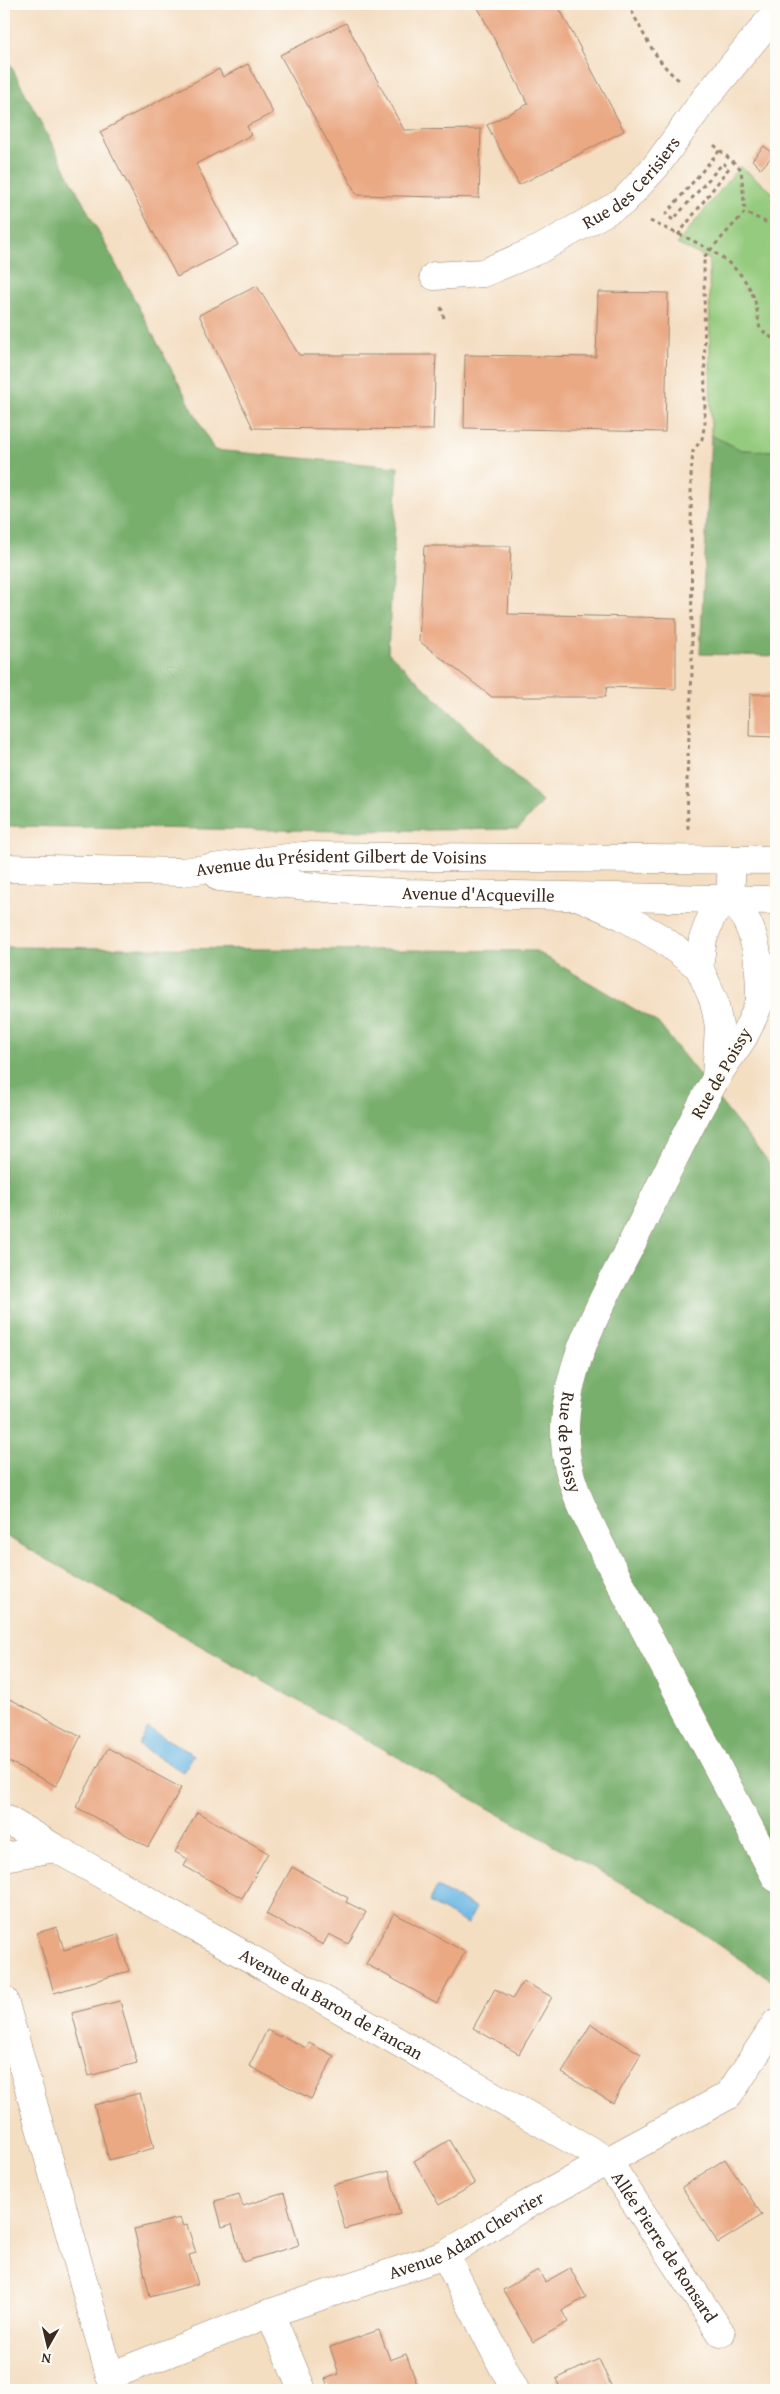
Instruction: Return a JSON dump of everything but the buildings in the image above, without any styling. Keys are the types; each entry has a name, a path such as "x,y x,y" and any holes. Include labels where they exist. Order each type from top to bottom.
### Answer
{"street":[{"name":"Rue des Cerisiers","path":"434,276 483,273 540,249 623,202 656,166 704,100 776,13"},
{"name":"Avenue du Président Gilbert de Voisins","path":"4,868 182,872 302,856 683,848 732,860 776,860"},
{"path":"699,967 703,939 712,915 730,898 732,860"},
{"name":"Avenue d'Acqueville","path":"182,872 298,886 403,894 776,900"},
{"path":"580,897 622,916 662,939 699,967 714,1000 719,1026 716,1078"},
{"path":"730,898 743,911 757,951 760,974 760,1002"},
{"name":"Rue de Poissy","path":"776,967 745,1034 716,1078 593,1320 576,1363 566,1407 564,1442 570,1473 583,1507 607,1558 776,1878"},
{"name":"Avenue du Baron de Fancan","path":"4,1818 607,2160"},
{"path":"4,1857 56,1848"},
{"path":"4,2000 105,2383"},
{"name":"Avenue Adam Chevrier","path":"105,2383 270,2314 445,2255 521,2208 729,2095 776,2023"},
{"name":"Allée Pierre de Ronsard","path":"607,2160 721,2333"},
{"path":"445,2255 515,2390"},
{"path":"270,2314 302,2390"}],"path":[{"path":"628,4 652,48 670,73 683,83"},
{"path":"683,848 692,672 691,476 693,451 702,440 704,424 704,258 745,212 741,169 714,145"},
{"path":"678,235 729,168 723,163 672,220 666,214 720,150"},
{"path":"745,212 776,226"},
{"path":"650,221 712,249 739,276 754,298 760,329 776,341"}],"green space":[{"path":"4,53 214,450 398,467 388,652 542,802 518,829 341,831 4,826"},
{"path":"740,166 776,195 776,451 741,450 711,435 709,259 677,244"},
{"path":"711,435 741,450 776,451 776,656 700,654"},
{"path":"4,947 536,951 658,1023 768,1162 776,1198 776,1983 660,1905 4,1535"}],"water":[{"path":"148,1728 194,1755 183,1772 138,1745"},
{"path":"437,1887 476,1908 467,1924 429,1902"}]}
